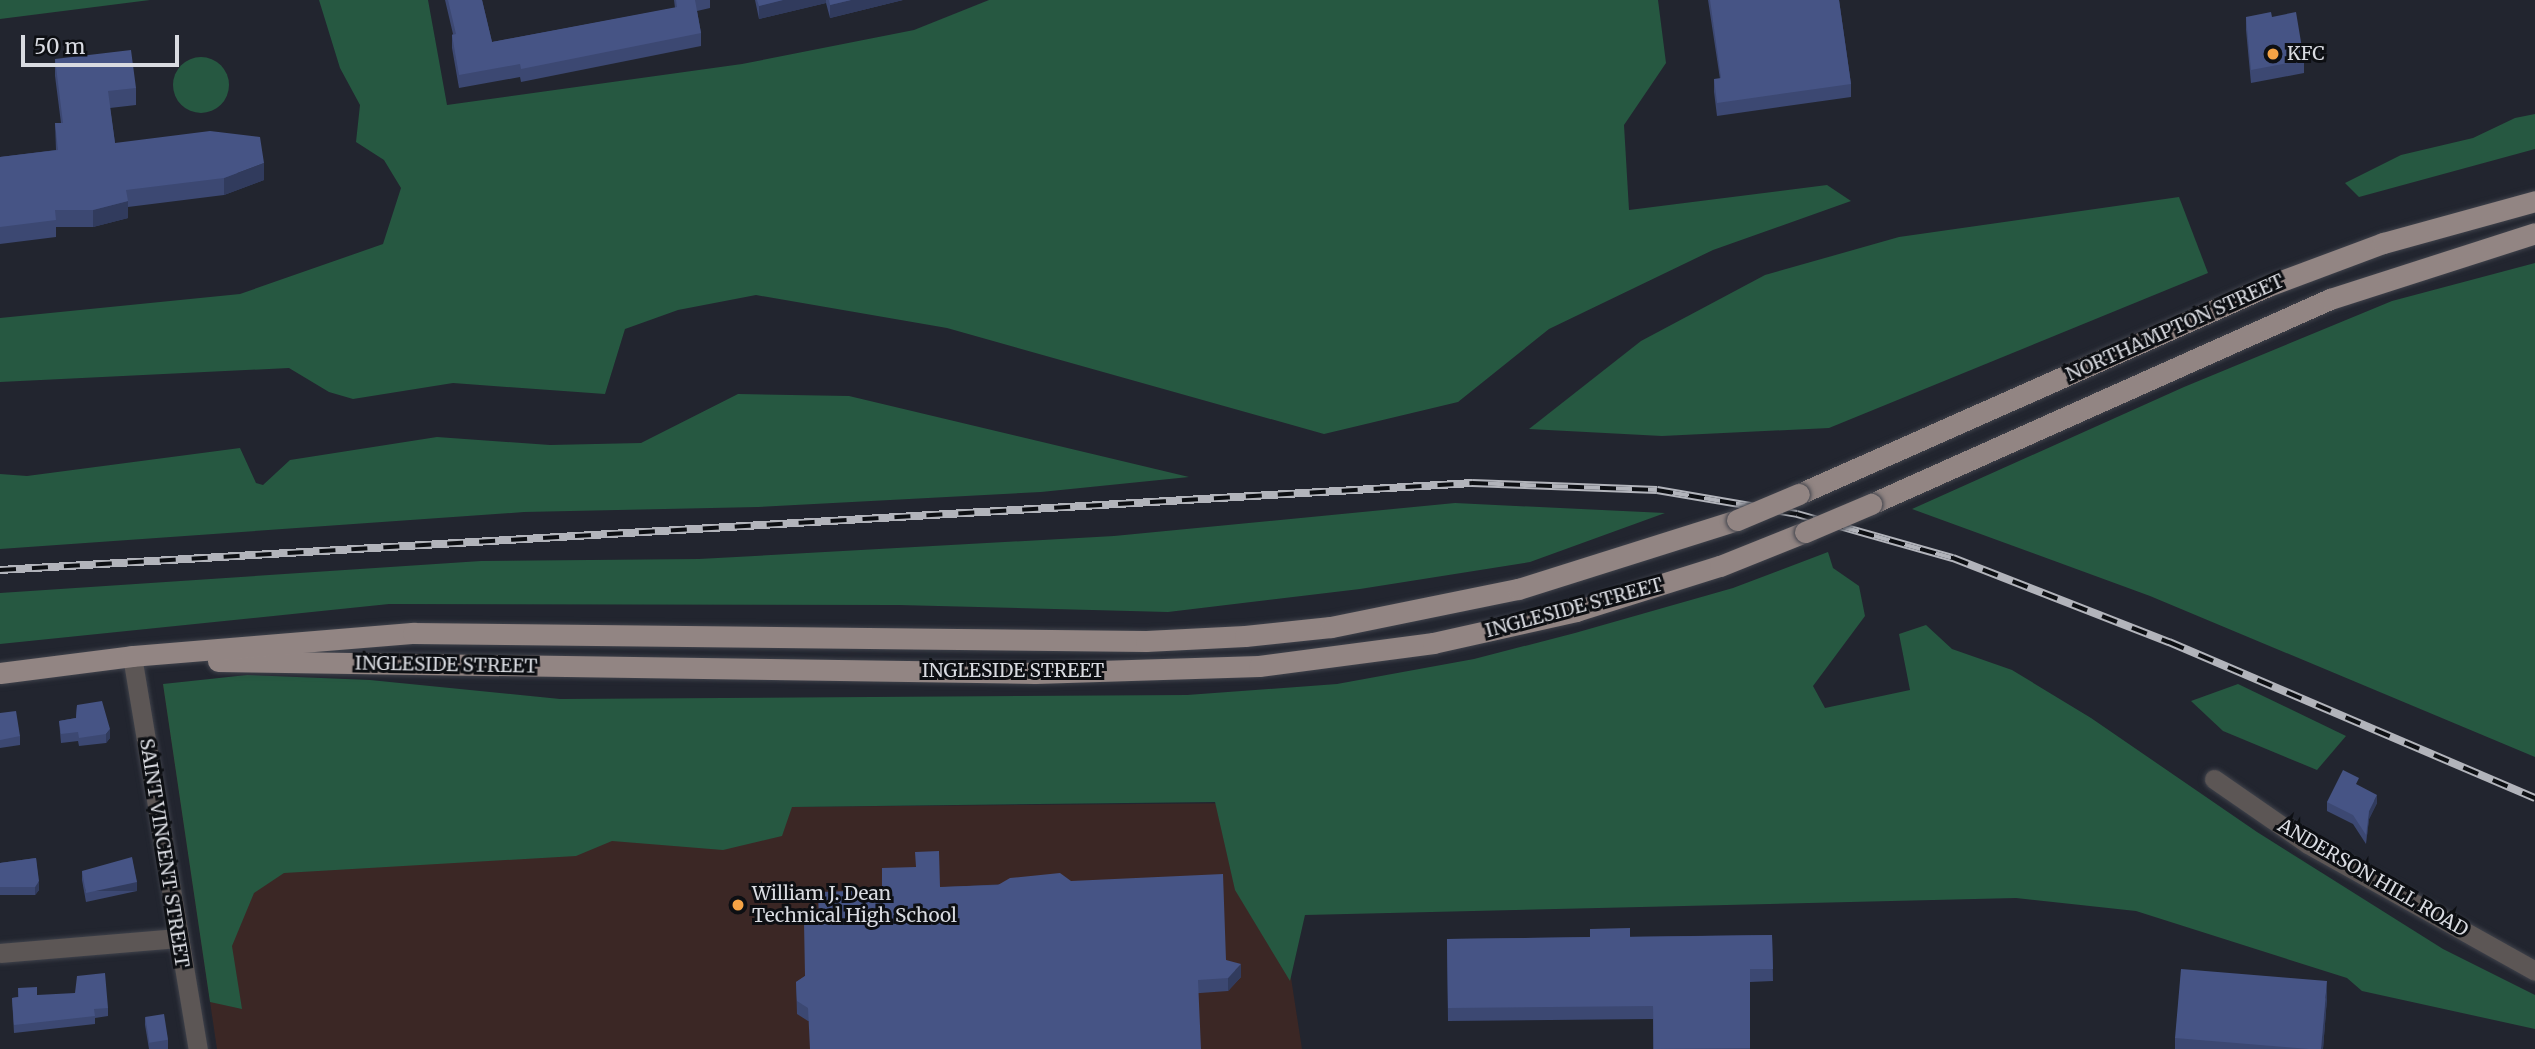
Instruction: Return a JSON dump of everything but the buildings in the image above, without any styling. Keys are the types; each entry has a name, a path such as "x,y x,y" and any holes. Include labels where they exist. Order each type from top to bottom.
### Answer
{"main road":[{"name":"NORTHAMPTON STREET","path":"1825,483 2268,286 2383,243 2535,201"},
{"name":"NORTHAMPTON STREET","path":"1871,504 2330,299 2535,233"},
{"name":"INGLESIDE STREET","path":"0,673 132,656 413,633 1146,641 1245,636 1331,627 1518,589 1737,520 1825,483"},
{"name":"INGLESIDE STREET","path":"132,656 205,661 1035,673 1259,666 1420,645 1576,611 1720,566 1871,504"}],"street":[{"name":"SAINT VINCENT STREET","path":"132,656 177,938 198,1049"},
{"name":"ANDERSON HILL ROAD","path":"2214,779 2308,844 2535,971"},
{"path":"0,953 177,938"}],"shaded area":[{"name":"William J. Dean Technical High School","path":"163,684 280,684 779,807 1264,803 1302,1049 217,1049"}],"green space":[{"path":"0,0 150,0 0,19"},
{"path":"319,0 428,0 447,105 742,64 914,30 989,0 1658,0 1666,63 1624,125 1629,210 1827,185 1851,201 1713,250 1549,329 1458,402 1324,434 947,328 756,295 678,310 625,329 605,394 453,383 353,399 329,392 289,368 0,382 0,318 240,294 383,244 401,188 384,160 356,142 360,105 340,68"},
{"path":"201,57 212,59 221,65 227,74 227,96 221,105 212,111 201,113 190,111 181,105 175,96 173,85 175,74 181,65 190,59"},
{"path":"2535,114 2535,149 2359,197 2345,183 2401,155 2473,138 2515,118"},
{"path":"2179,197 2208,273 1829,428 1662,436 1529,429 1641,341 1765,275 1899,237"},
{"path":"2535,263 2535,757 2150,596 1912,509 2184,387 2392,301"},
{"path":"738,394 849,396 1189,477 1041,492 758,507 524,512 0,549 0,474 27,476 240,448 256,483 263,485 290,460 437,437 550,445 641,443"},
{"path":"1455,503 1665,513 1530,562 1360,589 1168,612 899,605 389,604 0,644 0,593 481,561 699,559 1114,536"},
{"path":"1828,552 1833,568 1859,586 1865,616 1813,686 1825,708 1910,690 1899,634 1926,625 1952,649 2012,670 2091,718 2257,832 2443,949 2535,995 2535,1029 2362,991 2347,978 2136,911 2016,898 1305,915 1290,981 1235,890 1215,802 792,807 782,836 723,850 612,841 576,856 284,873 254,893 232,946 242,1009 210,1002 163,684 247,675 370,680 560,699 1187,695 1337,684 1474,659 1575,633 1733,588"},
{"path":"2238,684 2346,736 2317,770 2223,731 2191,701"}],"railway":[{"path":"0,570 1472,483 1657,490 1797,514 1953,558 2169,642 2535,798"}],"place":[{"name":"KFC","path":"2273,54"},
{"name":"William J. Dean Technical High School","path":"738,905"}]}
